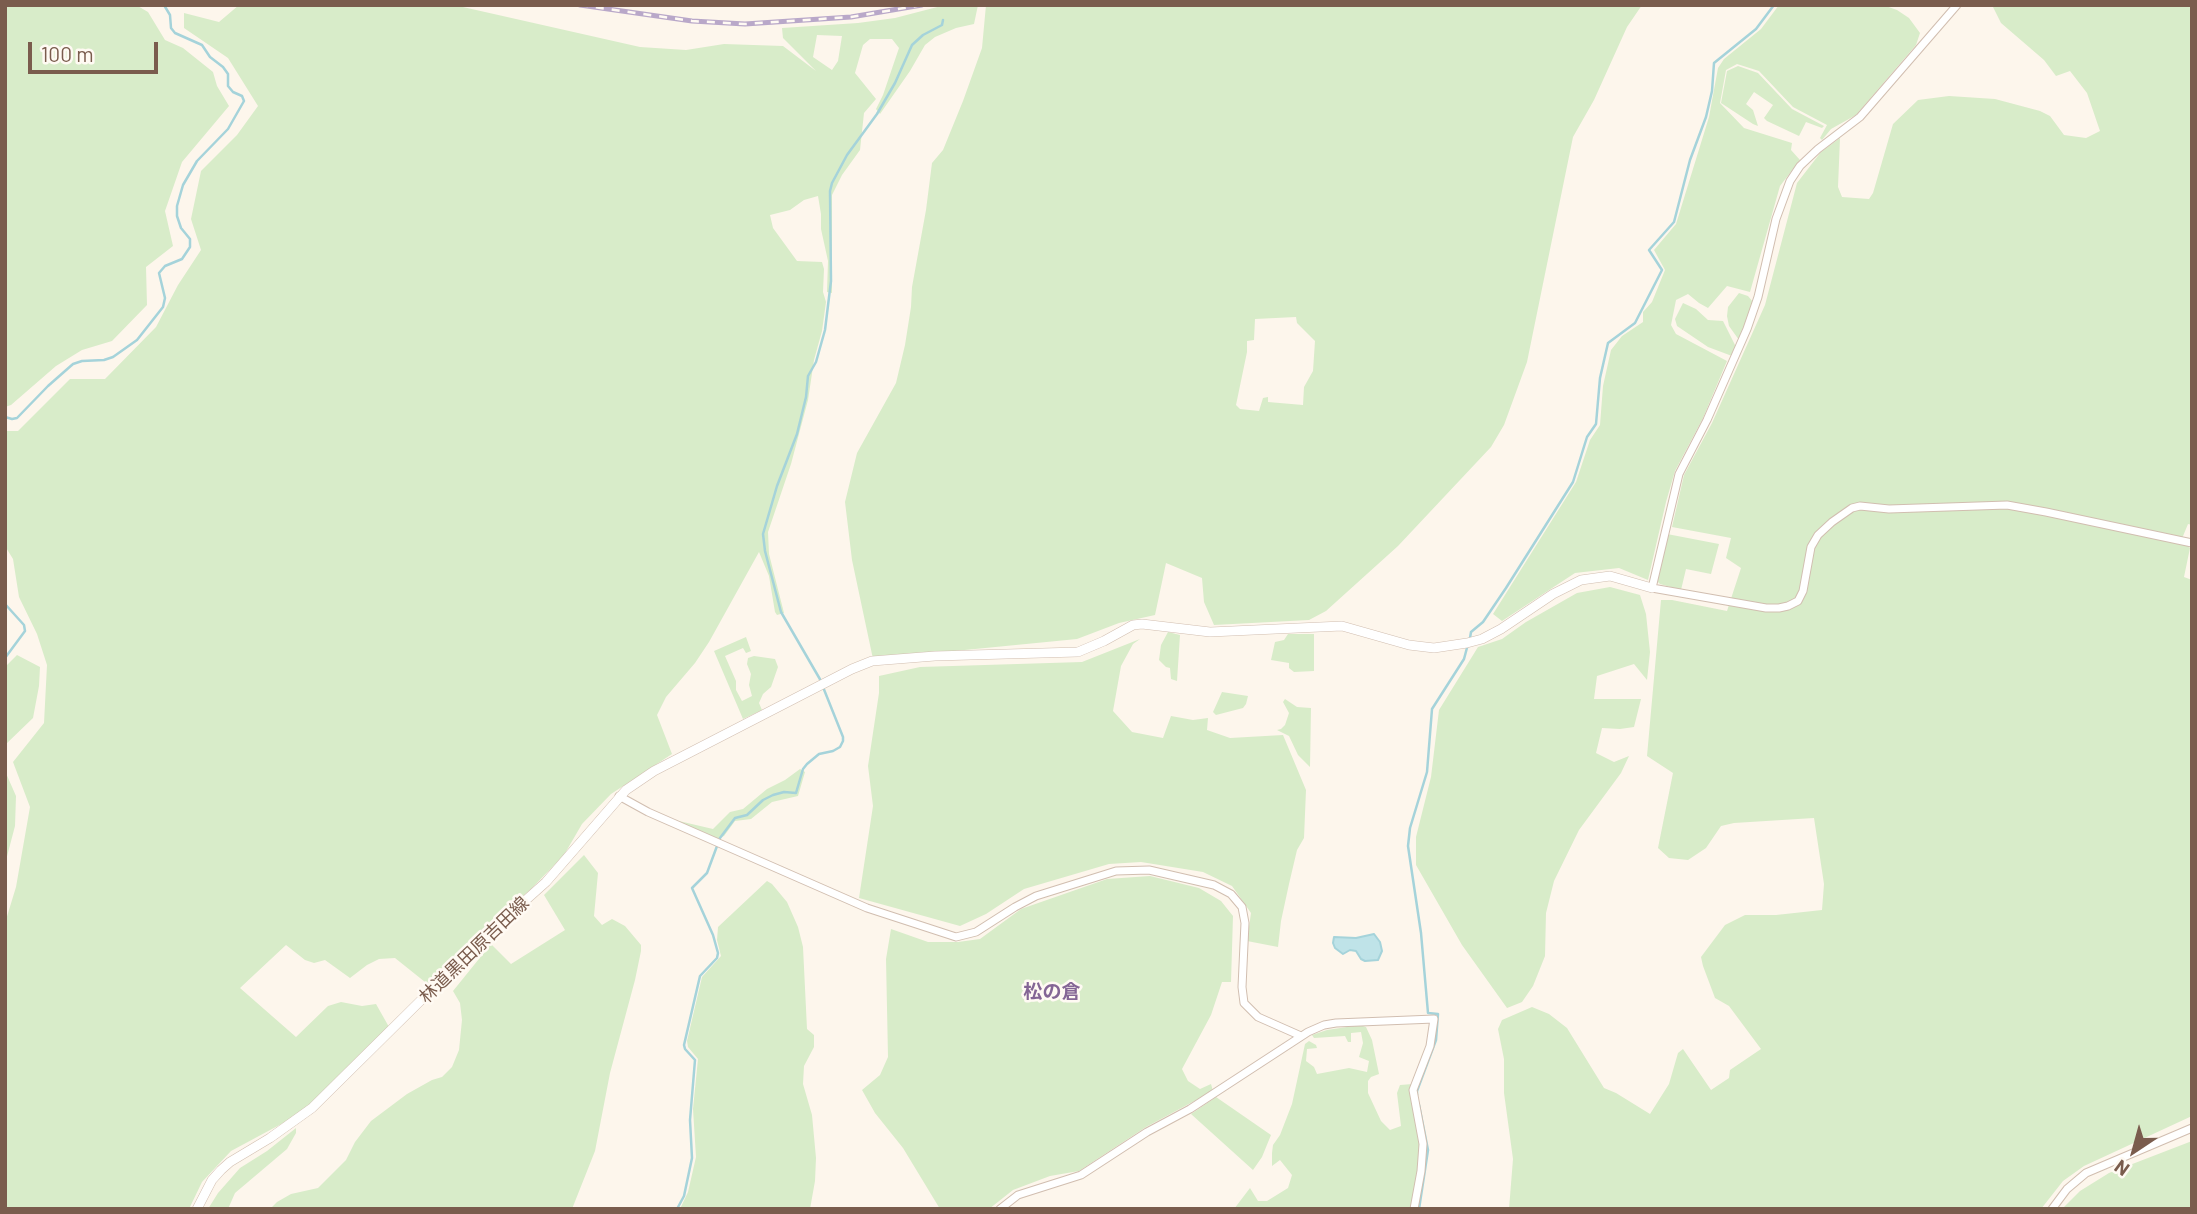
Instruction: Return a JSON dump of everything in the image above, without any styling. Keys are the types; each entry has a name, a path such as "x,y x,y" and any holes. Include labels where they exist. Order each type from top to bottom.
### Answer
{"street":[{"path":"1957,5 1860,117 1818,149 1800,166 1790,181 1776,219 1748,329 1679,474 1652,588 1766,608 1788,606 1798,601 1803,591 1811,547 1818,534 1852,508 1860,506 1889,509 2007,505 2192,542"},
{"name":"林道黒田原吉田線","path":"197,1209 220,1170 230,1161 270,1138 320,1100 489,933 546,881 619,796 654,771 852,669 872,661 935,656 1078,652 1133,625 1142,624 1210,632 1342,626 1409,645 1434,648 1482,639 1553,594 1581,580 1610,576 1652,588"},
{"path":"619,796 648,812 867,908 956,937 976,932 1036,896 1116,871 1149,870 1214,885 1231,894 1242,907 1245,923 1242,987 1244,1003 1258,1017 1301,1036"},
{"path":"1000,1209 1018,1195 1082,1175 1147,1132 1190,1109 1301,1036 1324,1025 1434,1019 1430,1046 1413,1090 1423,1144 1414,1209"},
{"path":"2052,1209 2067,1189 2086,1173 2192,1128"}],"green space":[{"path":"5,5 136,5 148,12 165,40 183,48 213,72 217,86 229,106 182,162 165,211 173,246 146,267 147,305 112,341 82,350 56,366 11,405 5,407"},
{"path":"239,5 454,5 640,47 686,50 724,44 783,46 816,71 783,38 782,28 858,23 895,18 945,5 978,5 974,24 935,37 925,45 880,114 876,109 899,48 892,39 870,39 863,45 855,73 876,99 864,113 860,150 832,195 832,293 827,292 828,261 818,196 804,200 790,210 770,215 773,228 797,261 822,262 826,302 808,400 791,464 768,532 769,554 784,613 777,615 775,612 769,576 759,552 709,642 666,697 657,715 672,754 611,794 582,824 564,855 531,889 479,933 430,986 395,958 379,959 350,978 325,960 314,963 305,960 286,945 240,988 296,1037 328,1006 341,1002 362,1006 376,1004 389,1027 310,1106 231,1151 202,1182 189,1209 5,1209 5,923 16,887 30,807 13,762 44,723 47,665 37,634 19,597 13,559 5,546 5,431 18,431 70,379 105,379 156,327 178,285 201,250 191,219 201,171 237,135 258,106 228,58 184,28 184,13 219,22","holes":["817,35 842,36 838,61 832,70 813,57"]},
{"path":"986,5 1642,5 1627,27 1594,100 1573,137 1527,362 1504,425 1491,447 1398,546 1326,611 1309,620 1214,625 1204,602 1202,578 1166,563 1155,615 1119,623 1077,639 873,659 852,560 845,502 857,453 896,383 905,345 932,163 943,150 982,48","holes":["1296,317 1297,323 1315,341 1313,371 1304,387 1303,405 1268,402 1268,397 1263,398 1259,411 1240,409 1236,405 1247,341 1254,340 1255,319"]},
{"path":"1779,5 1883,5 1909,18 1920,33 1916,45 1856,115 1831,129 1822,140 1820,138 1827,125 1793,107 1759,71 1737,64 1726,70 1720,103 1744,128 1792,143 1791,150 1800,160 1780,186 1750,292 1727,286 1708,308 1688,294 1676,300 1671,325 1676,334 1727,361 1703,418 1675,471 1648,580 1619,568 1575,573 1502,621 1493,614 1576,482 1590,440 1600,425 1603,386 1611,350 1622,336 1643,322 1643,312 1652,302 1665,270 1654,250 1676,224 1709,117 1718,68 1724,59 1761,29"},
{"path":"1992,5 2192,5 2192,525 2188,524 2181,541 2190,548 2184,577 2192,580 2192,1116 2084,1166 2063,1181 2041,1209 1509,1209 1513,1159 1504,1093 1504,1059 1498,1029 1502,1020 1532,1007 1549,1014 1567,1028 1604,1088 1650,1114 1669,1084 1678,1053 1683,1049 1711,1090 1729,1078 1730,1070 1761,1049 1729,1006 1715,998 1703,966 1701,957 1725,925 1745,915 1822,910 1824,884 1814,818 1721,826 1706,848 1688,860 1669,858 1658,848 1673,773 1647,756 1661,600 1727,611 1741,568 1726,558 1731,538 1672,527 1684,475 1712,423 1765,305 1797,183 1821,152 1840,138 1838,187 1842,197 1869,199 1893,124 1918,100 1949,96 1995,99 2050,116 2064,135 2086,138 2100,131 2087,93 2070,71 2056,76 2044,60 2001,23"},
{"path":"1738,66 1758,73 1792,109 1824,126 1822,128 1806,122 1799,136 1767,121 1764,118 1773,105 1754,92 1746,104 1753,110 1758,126 1721,103 1727,71"},
{"path":"1739,293 1748,296 1753,302 1739,340 1729,326 1727,316 1728,307"},
{"path":"1683,303 1696,309 1708,320 1723,321 1736,347 1732,356 1708,347 1677,326 1675,319"},
{"path":"1667,534 1719,544 1711,574 1686,569 1681,590 1660,584 1655,579"},
{"path":"1610,587 1640,595 1646,614 1650,652 1647,680 1634,664 1597,676 1594,699 1641,699 1634,727 1602,728 1596,753 1614,762 1629,756 1621,773 1579,830 1554,881 1546,913 1545,956 1533,986 1522,1002 1507,1008 1462,945 1416,865 1416,837 1431,777 1439,710 1478,647 1502,639 1577,593"},
{"path":"1168,632 1180,635 1177,681 1171,679 1170,668 1159,660 1161,645"},
{"path":"1288,634 1314,634 1314,671 1294,672 1289,668 1289,663 1271,660 1275,642 1284,640"},
{"path":"746,637 751,651 746,653 743,648 725,656 742,701 752,696 748,658 754,656 775,659 778,667 771,687 763,694 759,703 762,710 743,719 714,651"},
{"path":"1140,639 1133,644 1121,666 1113,711 1132,732 1163,738 1171,716 1193,720 1208,718 1207,730 1230,738 1283,735 1306,790 1304,838 1297,850 1278,947 1247,941 1251,913 1232,886 1203,872 1141,862 1109,864 1024,889 986,914 960,926 859,898 873,806 868,766 879,676 920,667 1082,662"},
{"path":"17,655 40,667 39,686 33,718 5,745 5,667"},
{"path":"1222,692 1248,696 1246,704 1243,708 1216,715 1213,712"},
{"path":"1285,699 1297,707 1311,708 1310,767 1298,755 1289,736 1277,730 1285,725 1289,713 1283,702"},
{"path":"800,769 805,772 798,796 772,802 751,819 735,821 724,836 717,839 666,818 713,829 730,812 743,809 767,789"},
{"path":"5,771 16,796 15,826 5,864"},
{"path":"584,855 598,873 594,916 602,925 612,919 625,926 641,945 641,951 610,1073 595,1151 572,1209 270,1209 291,1194 318,1188 346,1160 355,1142 371,1121 407,1094 442,1077 452,1067 459,1050 462,1020 460,1003 453,991 491,944 511,964 565,930 544,895"},
{"path":"1150,876 1199,888 1221,901 1233,916 1231,982 1222,982 1211,1015 1182,1069 1188,1081 1200,1089 1211,1084 1213,1091 1146,1127 1079,1171 1050,1176 1013,1190 989,1209 940,1209 903,1148 875,1113 862,1090 880,1075 888,1057 886,959 891,929 928,942 980,939 1021,909 1107,879"},
{"path":"767,881 787,902 803,947 807,1029 814,1035 814,1047 804,1066 803,1084 812,1115 816,1158 810,1209 680,1209 688,1192 696,1157 693,1109 698,1059 688,1047 687,1041 702,977 721,956 717,940 718,927"},
{"path":"1360,1025 1366,1027 1372,1040 1379,1074 1368,1081 1368,1093 1381,1121 1390,1130 1401,1126 1397,1093 1400,1085 1413,1084 1420,1141 1416,1186 1410,1209 1234,1209 1250,1188 1258,1201 1267,1201 1288,1188 1292,1175 1280,1160 1272,1166 1272,1153 1292,1104 1305,1044 1309,1041 1316,1045 1317,1048 1307,1049 1306,1061 1314,1067 1317,1074 1349,1068 1367,1072 1369,1061 1359,1057 1363,1043 1361,1032 1351,1033 1351,1042 1348,1042 1345,1036 1314,1038 1312,1035"},
{"path":"1216,1097 1271,1135 1253,1170 1191,1114"},
{"path":"296,1128 287,1149 235,1193 228,1209 208,1209 240,1168"},
{"path":"2192,1141 2192,1209 2062,1209 2080,1191 2109,1173"}],"water":[{"path":"1374,934 1382,951 1378,960 1365,961 1356,951 1350,950 1343,954 1333,943 1334,937 1356,938"}],"waterway":[{"path":"5,417 17,418 73,364 113,357 137,340 163,307 165,298 159,273 165,266 182,259 190,247 190,239 181,228 177,216 183,185 197,161 228,129 244,101 242,96 228,86 228,74 202,45 175,33 164,5"},
{"path":"1470,638 1471,632 1483,622 1506,588 1573,482 1587,437 1596,424 1600,378 1608,343 1635,323 1662,270 1649,250 1674,222 1690,160 1706,117 1712,91 1714,63 1756,29 1774,5"},
{"path":"821,681 781,612 763,534 777,486 797,434 808,376 816,362 825,330 831,281 832,183 847,155 877,114 895,83 912,45 923,35 942,25 943,20"},
{"path":"5,604 24,625 25,631 5,658"},
{"path":"1417,1095 1436,1040 1438,1014 1428,1013 1421,933 1408,846 1410,828 1427,772 1432,709 1464,659 1468,644"},
{"path":"677,1209 684,1196 692,1158 690,1120 695,1060 684,1045 700,976 717,958 718,953 692,888 707,873 720,838 735,818 747,815 763,800 773,795 796,793 807,764 819,754 840,747 843,737 823,687"},
{"path":"1419,1105 1428,1150 1419,1209"}],"railway":[{"path":"580,5 692,21 745,24 851,17 922,5"}],"district":[{"name":"松の倉","path":"1052,992"}]}
